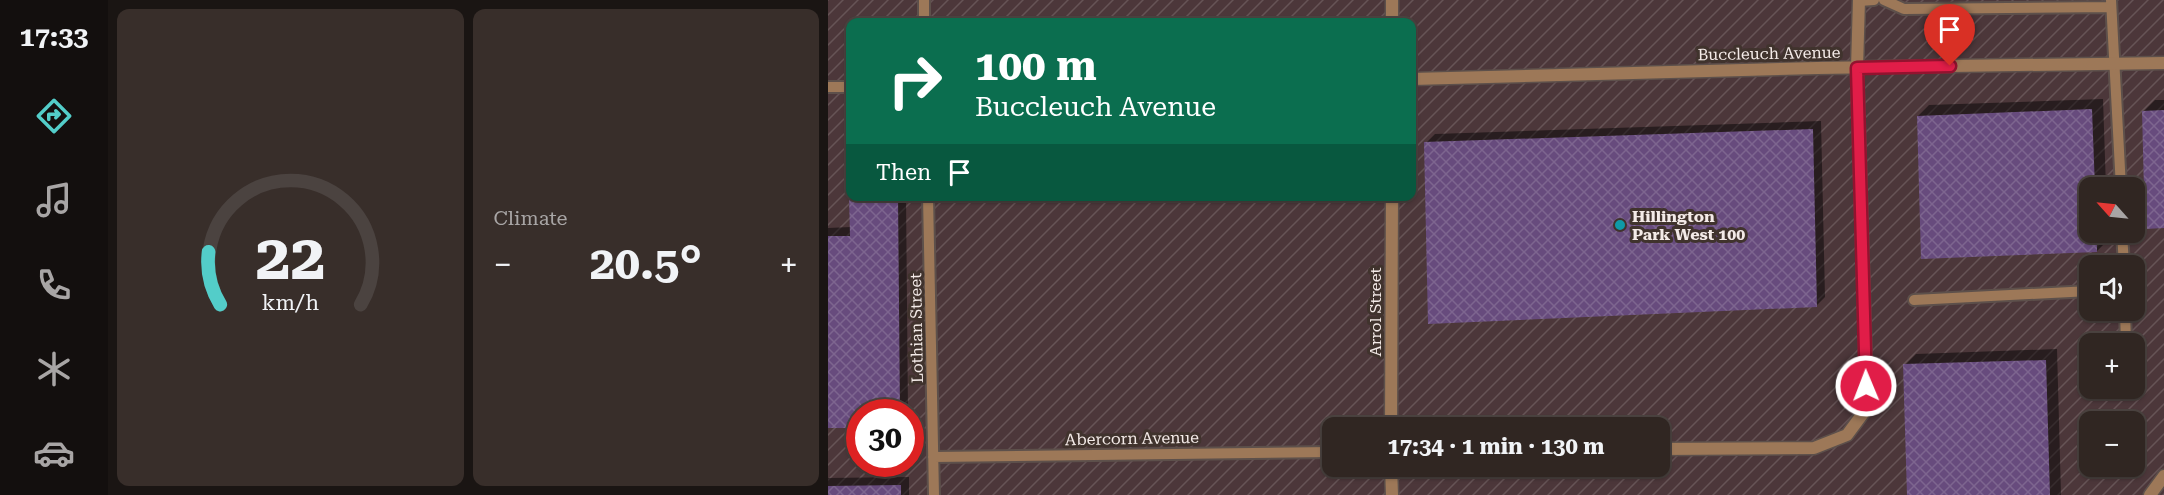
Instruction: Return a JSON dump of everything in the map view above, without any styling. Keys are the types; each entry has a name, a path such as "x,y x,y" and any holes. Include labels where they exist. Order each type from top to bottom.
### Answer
{"street":[{"path":"1392,0 1392,18"},
{"path":"1670,449 1814,448 1847,435 1867,408 1857,68 1859,0"},
{"name":"Buccleuch Avenue","path":"1416,79 2164,63"},
{"name":"Arrol Street","path":"1391,417 1392,201"},
{"path":"2150,495 2164,476"},
{"path":"1391,477 1392,495"}],"lane":[{"path":"924,0 924,18"},
{"path":"1859,0 1874,0"},
{"path":"1884,0 1904,9 2111,3 2121,177"},
{"path":"828,87 846,87"},
{"name":"Lothian Street","path":"928,201 934,495"},
{"path":"1914,300 2079,292"},
{"name":"Abercorn Avenue","path":"933,457 1322,452"}],"shaded area":[{"path":"828,0 2164,0 2164,495 828,495"}],"building":[{"path":"2092,109 2095,177 2079,177 2079,243 2097,243 2097,252 1921,259 1917,116"},
{"path":"2164,110 2164,228 2145,229 2142,111"},
{"name":"Hillington Park West 100","path":"1813,129 1817,307 1428,324 1424,142"},
{"path":"849,201 898,201 900,399 846,399 846,428 828,428 828,236 850,236"},
{"path":"2046,360 2050,495 1907,495 1903,364"},
{"path":"901,485 901,495 828,495 828,486"}],"place":[{"name":"Hillington Park West 100","path":"1620,225"}],"route":[{"path":"1866,386 1857,68 1950,66"}]}
